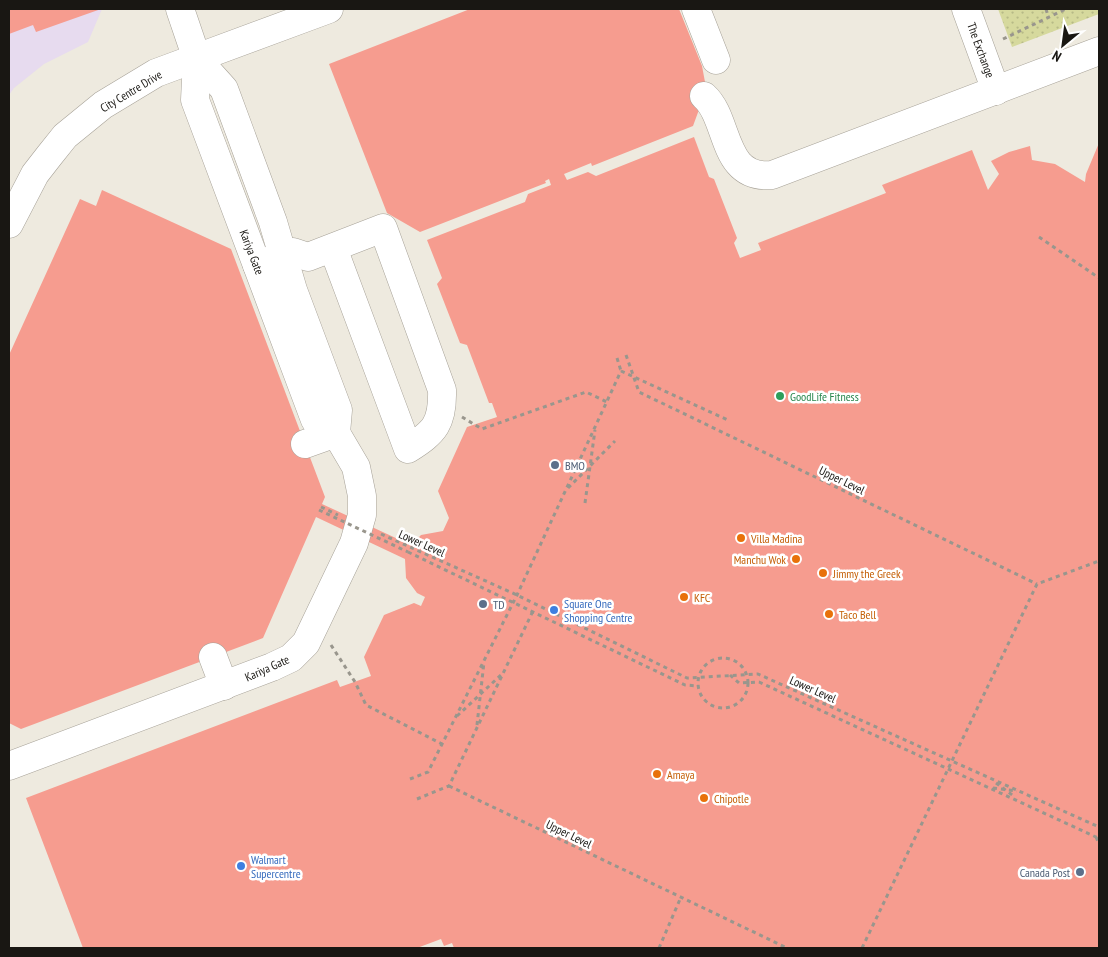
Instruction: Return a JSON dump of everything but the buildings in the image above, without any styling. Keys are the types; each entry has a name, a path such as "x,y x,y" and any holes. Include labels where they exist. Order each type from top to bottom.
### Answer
{"street":[{"name":"Kariya Gate","path":"9,766 224,686 292,658 306,643 317,624 360,525 362,496 356,467 336,433 315,420 195,100 197,59 180,9"},
{"name":"City Centre Drive","path":"10,214 35,174 65,136 103,105 156,73 329,9"},
{"path":"696,9 716,60"},
{"name":"The Exchange","path":"966,9 996,90"},
{"path":"704,96 710,102 735,158 742,166 762,176 772,175 1099,52"},
{"name":"Kariya Gate","path":"197,59 224,89 273,222 293,290 338,410 336,433"},
{"path":"257,265 293,252 308,257 383,228 442,390 442,410 434,428 424,439 408,449 333,248"},
{"path":"305,444 336,433"},
{"path":"212,657 224,686"}],"path":[{"path":"1046,9 1048,16"},
{"path":"1003,39 1066,9"},
{"path":"1039,237 1099,278"},
{"name":"Upper Level","path":"626,354 639,392 1037,584"},
{"path":"410,779 428,772 517,595 621,371 617,358"},
{"path":"621,371 730,421"},
{"path":"442,410 459,416 482,429 586,392 607,402"},
{"path":"585,503 595,427"},
{"path":"566,490 615,441"},
{"name":"Lower Level","path":"533,611 320,509 517,595 687,678 758,674 1099,827"},
{"path":"862,948 1037,584 1099,561"},
{"path":"417,799 449,786 533,611 685,685 698,686"},
{"path":"317,624 355,682 366,705 442,744"},
{"path":"731,658 744,668 748,675 748,691 738,704 731,707 715,707 707,703 701,696 698,686 700,671 713,659 731,658"},
{"path":"476,730 485,659"},
{"path":"456,717 504,672"},
{"path":"730,675 739,683 759,682 948,768 1098,837 1099,844"},
{"path":"992,779 1019,801"},
{"name":"Upper Level","path":"449,786 787,948"},
{"path":"988,787 1022,792"},
{"path":"659,948 681,897"}],"shaded area":[{"path":"9,9 102,9 88,42 44,64 14,88 9,95"}],"green space":[{"path":"998,9 1099,9 1099,14 1012,47"}],"place":[{"name":"GoodLife Fitness","path":"780,396"},
{"name":"BMO","path":"555,465"},
{"name":"Villa Madina","path":"741,538"},
{"name":"Manchu Wok","path":"796,559"},
{"name":"Jimmy the Greek","path":"823,573"},
{"name":"KFC","path":"684,597"},
{"name":"TD","path":"483,604"},
{"name":"Square One Shopping Centre","path":"554,610"},
{"name":"Taco Bell","path":"829,614"},
{"name":"Amaya","path":"657,774"},
{"name":"Chipotle","path":"704,798"},
{"name":"Walmart Supercentre","path":"241,866"},
{"name":"Canada Post","path":"1080,872"}]}
